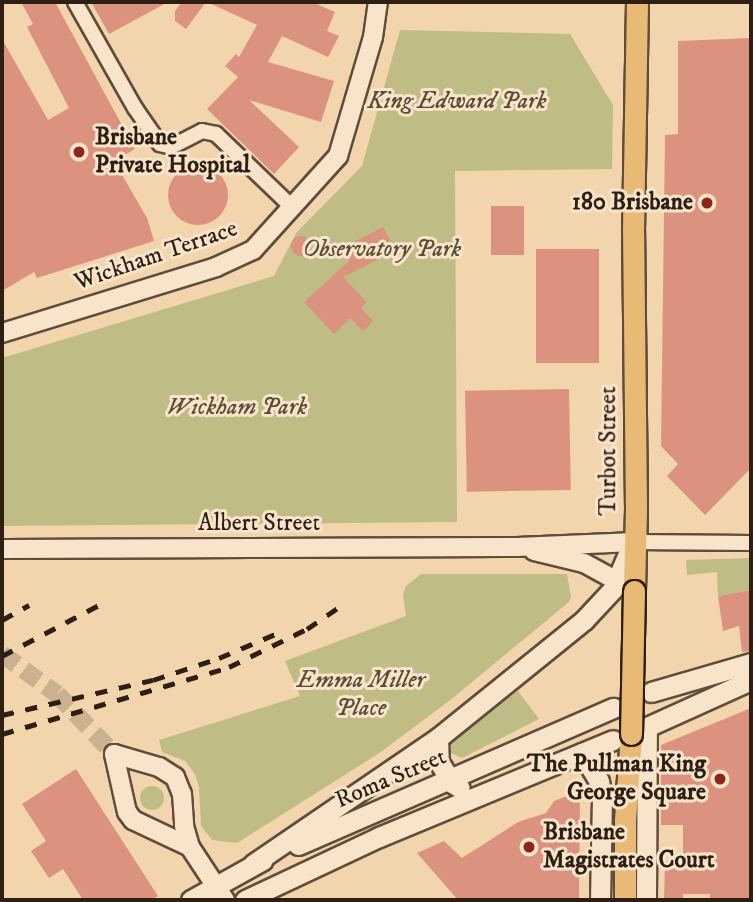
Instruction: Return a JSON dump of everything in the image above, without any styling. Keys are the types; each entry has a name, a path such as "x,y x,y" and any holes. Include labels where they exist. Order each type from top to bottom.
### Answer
{"main road":[{"name":"Turbot Street","path":"625,900 626,586 634,537 633,231 637,2"},
{"path":"253,864 438,738 626,586"},
{"path":"651,692 751,663"},
{"path":"646,900 647,727 751,680"},
{"name":"Roma Street","path":"191,900 220,893 253,864 450,781 613,708"},
{"path":"438,738 438,759 450,781 464,789 517,769 541,771"},
{"name":"Roma Street","path":"245,900 379,837 612,740"},
{"path":"582,753 593,769 602,797 600,900"}],"street":[{"path":"75,2 135,108 160,144 171,147 202,131 216,134 293,208"},
{"name":"Wickham Terrace","path":"2,333 235,260 253,250 338,156 373,37 374,2"},
{"name":"Albert Street","path":"2,548 517,547 634,537 751,543"},
{"name":"Albert Street","path":"517,547 578,561 626,586"},
{"path":"190,847 153,826 133,820 127,812 114,754 167,771 175,777 180,785 190,847 220,893"},
{"path":"123,792 133,774 149,766"},
{"path":"153,826 172,819 181,803"}],"green space":[{"name":"Wickham Park","path":"400,30 570,34 613,105 612,169 455,171 457,522 2,526 2,358 274,276 296,233 362,166"},
{"path":"751,558 751,590 718,596 717,572 687,575 686,560"},
{"name":"Emma Miller Place","path":"421,574 567,574 571,597 569,602 449,701 378,754 237,843 212,840 201,826 199,787 195,774 185,761 162,752 159,740 300,696 285,661 406,616 403,594 406,586"},
{"path":"518,691 539,719 462,758 451,753 451,740"},
{"path":"152,786 160,790 164,798 160,806 152,810 144,806 140,798 144,790"}],"building":[{"name":"Brisbane Private Hospital","path":"21,2 55,2 135,149 114,161 147,218 154,241 37,278 34,272 2,291 2,39 48,120 69,108 27,27 33,24"},
{"path":"91,2 168,2 109,34"},
{"path":"182,2 206,2 186,29 175,21 175,11"},
{"path":"207,2 312,2 335,12 327,31 339,36 328,57 282,36 268,62 334,81 321,122 249,100 299,147 274,174 207,109 238,77 225,66 236,54 239,57 257,25"},
{"path":"751,38 751,468 705,515 667,476 678,464 661,446 665,135 678,134 678,41"},
{"path":"192,165 204,165 223,178 228,195 226,207 215,220 204,225 192,225 173,212 168,201 168,189 181,170"},
{"path":"491,206 524,206 524,255 491,255"},
{"path":"383,227 395,251 343,277 367,302 361,308 373,321 363,331 350,318 334,334 304,302 349,261 342,248"},
{"path":"301,236 308,239 311,246 308,253 301,256 294,253 291,246 294,239"},
{"path":"536,249 599,249 599,363 536,363"},
{"path":"569,389 571,490 467,492 465,391"},
{"path":"751,590 751,651 742,652 739,626 723,631 718,596"},
{"path":"751,708 751,900 710,900 710,894 683,894 683,900 664,900 665,861 683,862 683,825 661,825 661,745"},
{"path":"76,769 158,896 151,900 83,900 63,869 49,878 31,851 46,841 22,804"},
{"name":"Brisbane Magistrates Court","path":"580,791 579,900 458,900 417,853 444,841 462,858 518,822 546,813 554,801"}],"tunnel":[{"path":"2,654 57,694 114,754"}],"railway":[{"path":"2,656 105,602"},
{"path":"2,734 229,667 307,629 345,603"},
{"path":"2,620 29,605"},
{"path":"2,715 153,680 219,658 280,632"}],"place":[{"name":"Brisbane Private Hospital","path":"79,152"},
{"name":"180 Brisbane","path":"707,203"},
{"name":"The Pullman King George Square","path":"720,779"},
{"name":"Brisbane Magistrates Court","path":"529,847"}],"park label":[{"name":"King Edward Park","path":"457,102"},
{"name":"Observatory Park","path":"382,250"}]}
